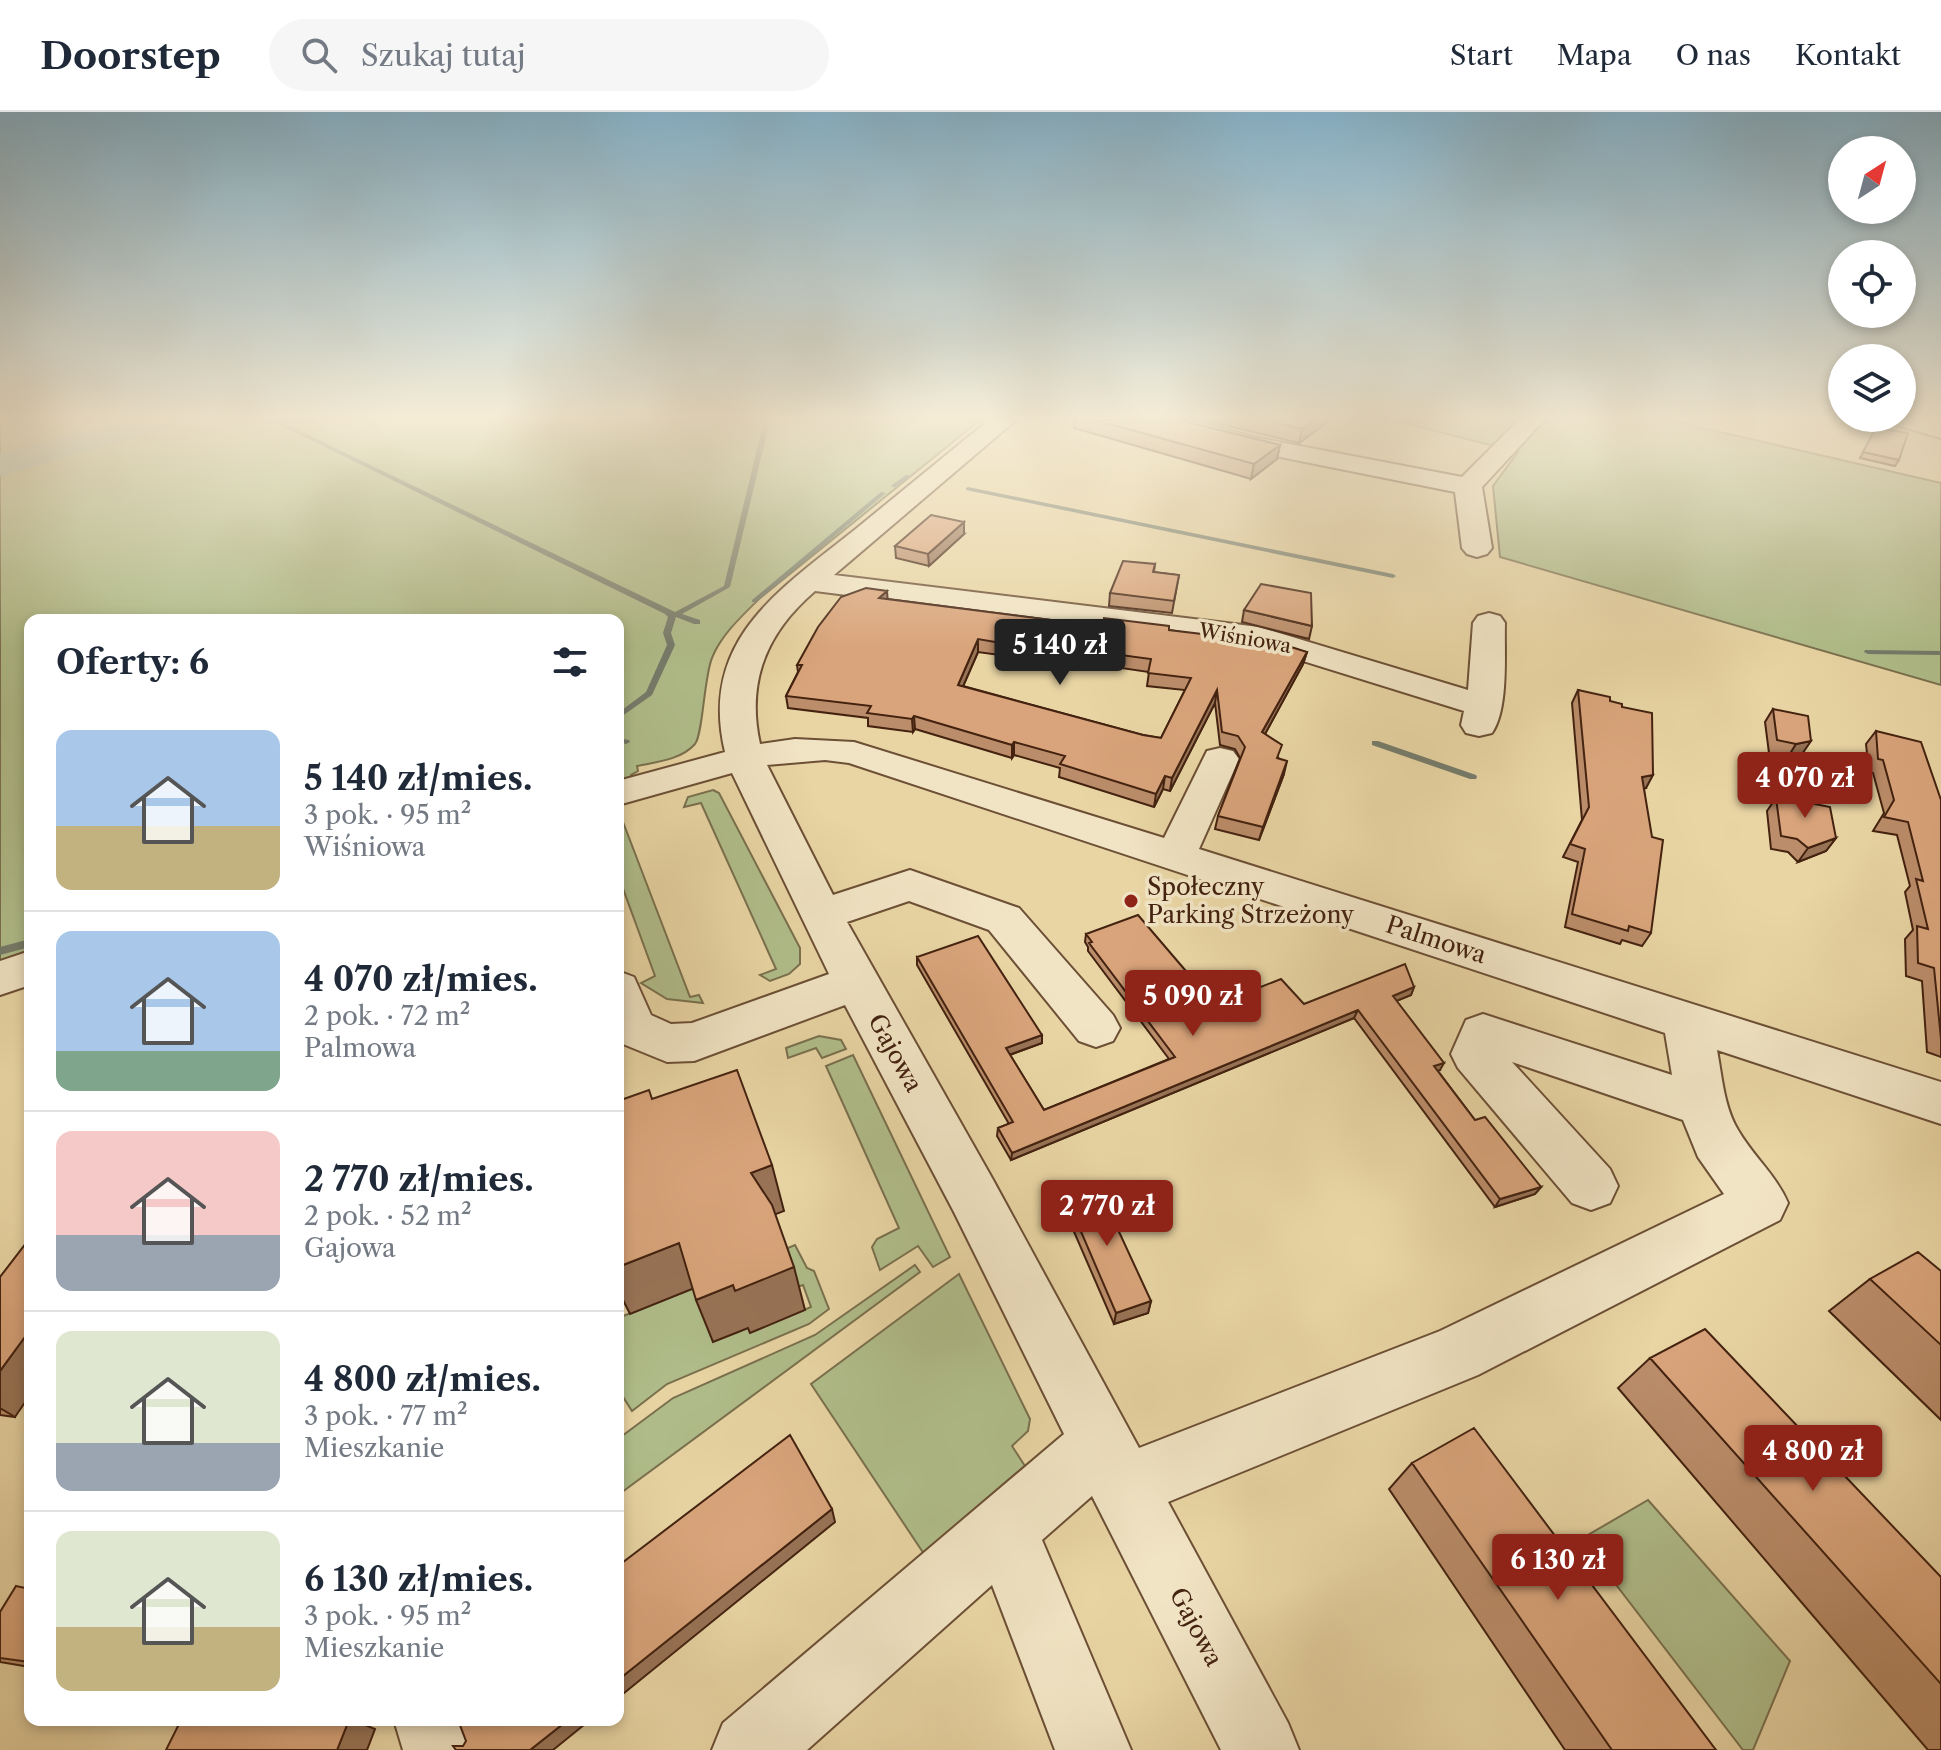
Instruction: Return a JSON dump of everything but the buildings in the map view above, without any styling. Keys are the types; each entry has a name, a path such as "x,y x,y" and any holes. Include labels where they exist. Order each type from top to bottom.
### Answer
{"street":[{"name":"Gajowa","path":"912,496 777,611 746,656 737,692 737,722 744,759 856,982 973,1195 1261,1750"},
{"path":"1470,496 1477,548"},
{"name":"Wiśniowa","path":"811,581 1259,637 1480,715 1489,623"},
{"name":"Palmowa","path":"624,791 744,759 794,750 826,749 854,753 1941,1103"},
{"path":"1176,855 1220,759"},
{"path":"822,914 910,885 1004,919 1096,1028"},
{"path":"0,978 24,970"},
{"path":"624,1005 632,1027 667,1043 694,1042 856,982"},
{"path":"750,1750 1003,1527 1112,1466 1457,1354 1761,1203 1716,1141 1703,1106 1687,1021"},
{"path":"1591,1186 1475,1054 1483,1033 1703,1106"},
{"path":"1003,1527 1093,1750"},
{"path":"433,1726 441,1750"}],"green space":[{"path":"0,496 886,496 759,599 721,641 712,658 695,744 676,757 637,766 638,771 631,775 633,780 624,782 624,614 24,614 24,961 0,968"},
{"path":"1494,496 1941,496 1941,685 1500,557"},
{"path":"713,790 719,793 800,948 800,964 789,974 770,981 760,975 776,969 701,803 684,807 688,797"},
{"path":"624,825 690,997 699,995 703,1003 667,999 641,983 655,976 624,891"},
{"path":"819,1036 841,1040 846,1049 822,1058 816,1048 788,1058 786,1048"},
{"path":"853,1055 950,1257 933,1267 918,1246 880,1270 872,1247 877,1239 899,1228 826,1066"},
{"path":"795,1245 807,1268 814,1271 829,1309 809,1324 667,1384 632,1411 624,1398 624,1316 697,1287 713,1342 748,1328 750,1333 811,1307 803,1285 797,1287 783,1250"},
{"path":"915,1265 920,1272 624,1491 624,1435 673,1398 815,1335"},
{"path":"959,1274 1030,1419 1028,1431 1012,1446 1025,1466 924,1554 811,1384"},
{"path":"1648,1500 1790,1661 1753,1750 1743,1750 1581,1539"}],"waterway":[{"path":"430,496 668,612"},
{"path":"676,615 727,587 749,496"},
{"path":"754,601 879,496"},
{"path":"1004,496 1393,576"},
{"path":"624,712 649,693 671,645 667,633 672,617 668,612"},
{"path":"668,612 676,615"},
{"path":"676,615 697,622"},
{"path":"1868,652 1941,653"},
{"path":"1375,743 1473,777"},
{"path":"0,951 24,945"}],"place":[{"name":"Społeczny Parking Strzeżony","path":"1131,901"}]}
